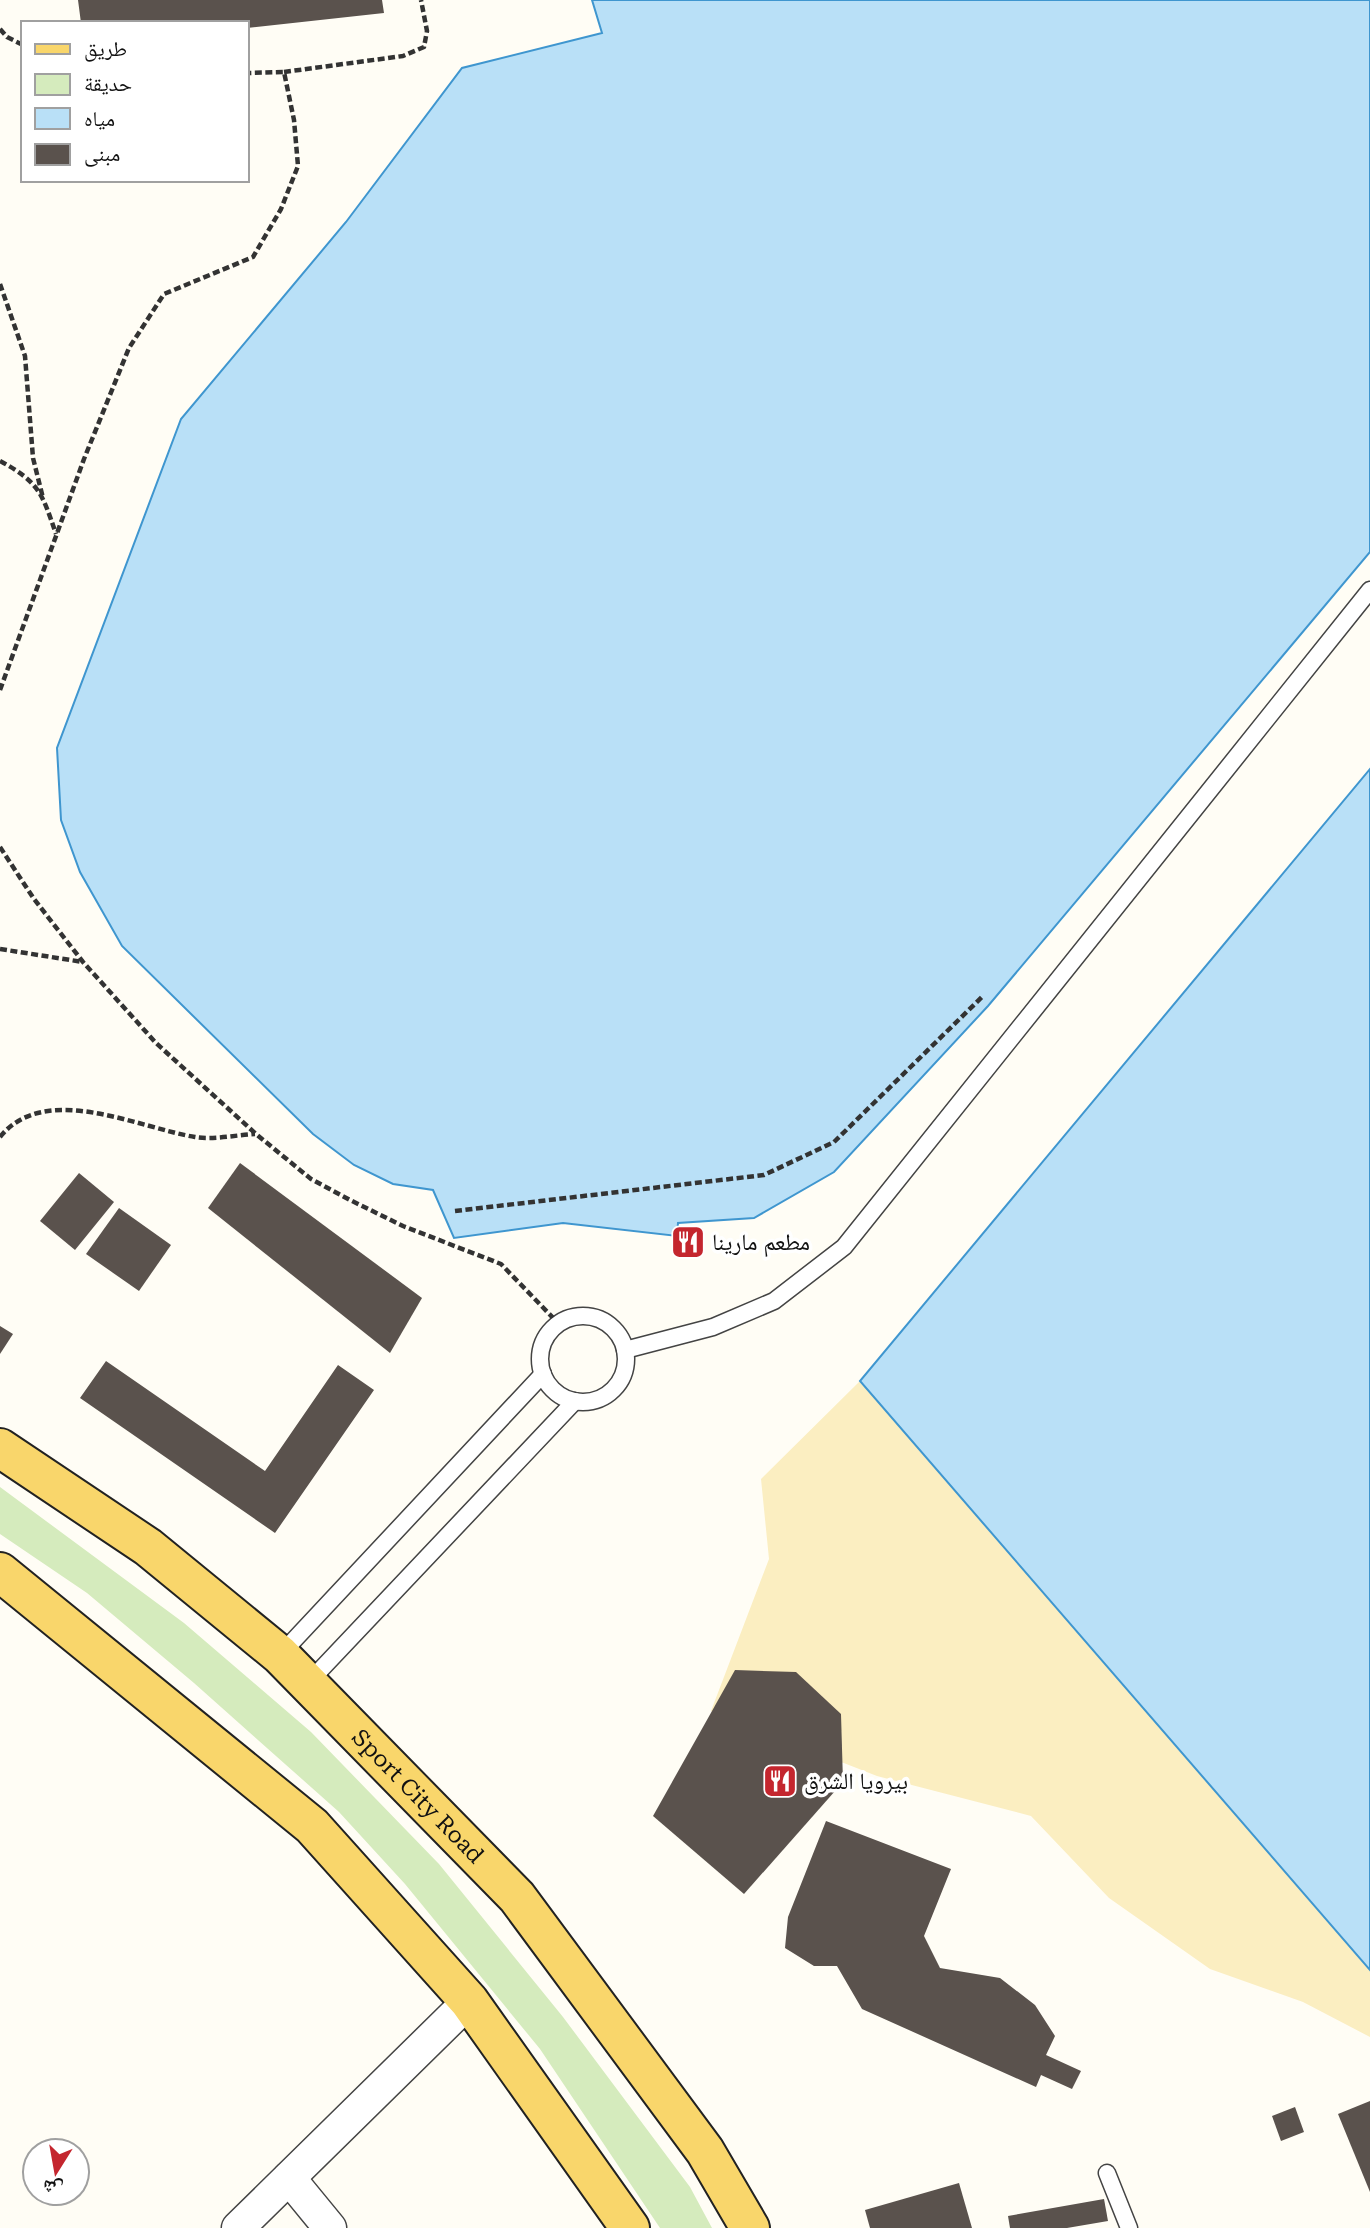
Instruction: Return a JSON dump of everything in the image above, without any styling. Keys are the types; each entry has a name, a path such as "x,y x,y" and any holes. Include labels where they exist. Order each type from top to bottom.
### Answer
{"main road":[{"name":"Sport City Road","path":"0,1448 148,1548 281,1655 517,1897 705,2151 750,2228"},
{"path":"0,1572 312,1826 469,2001 629,2228"}],"street":[{"path":"238,2228 469,2001"},
{"path":"289,2178 330,2228"}],"lane":[{"path":"625,1350 713,1327 774,1301 844,1247 1370,590"},
{"path":"586,1316 611,1327 620,1337 625,1350 623,1377 603,1398 589,1402 561,1396 543,1374 540,1360 543,1346 549,1334 559,1324 586,1316"},
{"path":"281,1655 543,1374"},
{"path":"309,1682 575,1401"},
{"path":"1107,2173 1129,2228"}],"path":[{"path":"248,73 284,72 403,56 424,47 427,31 421,0"},
{"path":"0,29 7,37 21,44"},
{"path":"0,690 84,458 129,348 164,294 253,257 281,209 298,166 294,120 284,72"},
{"path":"0,284 25,356 33,458 56,535"},
{"path":"0,461 24,474 43,498"},
{"path":"0,847 34,899 83,962 156,1043 256,1134 311,1180 403,1226 501,1264 559,1324"},
{"path":"0,949 83,962"},
{"path":"456,1211 764,1175 834,1142 983,996"},
{"path":"0,1138 5,1131 29,1116 59,1109 101,1114 197,1137 256,1134"}],"green space":[{"path":"0,1487 184,1623 311,1732 439,1864 563,2017 690,2187 712,2228 660,2228 540,2049 405,1884 339,1812 194,1683 87,1593 0,1534"}],"sand":[{"path":"860,1381 1370,1970 1370,2037 1303,2002 1210,1969 1109,1898 1031,1816 877,1776 711,1711 769,1559 761,1479"}],"water":[{"path":"592,0 1370,0 1370,552 988,1006 834,1172 754,1218 678,1223 677,1236 563,1223 454,1238 433,1190 393,1184 354,1165 313,1134 122,946 80,872 61,820 57,748 181,419 346,222 462,68 602,33"},
{"path":"1370,769 1370,1970 860,1381"}],"building":[{"path":"78,0 382,0 384,13 248,28 248,21 81,21"},
{"path":"240,1163 422,1298 390,1353 208,1208"},
{"path":"79,1173 114,1202 75,1250 40,1221"},
{"path":"119,1208 171,1245 139,1291 86,1254"},
{"path":"0,1326 13,1334 0,1354"},
{"path":"106,1361 265,1471 338,1365 374,1390 275,1533 80,1398"},
{"path":"735,1670 796,1672 841,1714 843,1782 744,1894 653,1816"},
{"path":"826,1821 951,1869 924,1936 940,1968 1000,1978 1035,2005 1055,2036 1046,2055 1081,2071 1072,2089 1041,2075 1036,2087 862,2009 837,1966 814,1966 785,1948 788,1917"},
{"path":"1370,2101 1370,2192 1338,2114"},
{"path":"1295,2107 1304,2132 1281,2141 1272,2116"},
{"path":"959,2183 972,2228 870,2228 865,2210"},
{"path":"1104,2199 1108,2221 1067,2228 1010,2228 1008,2216"}],"place":[{"name":"مطعم مارينا","path":"688,1242"},
{"name":"بيرويا الشرق","path":"780,1781"}]}
